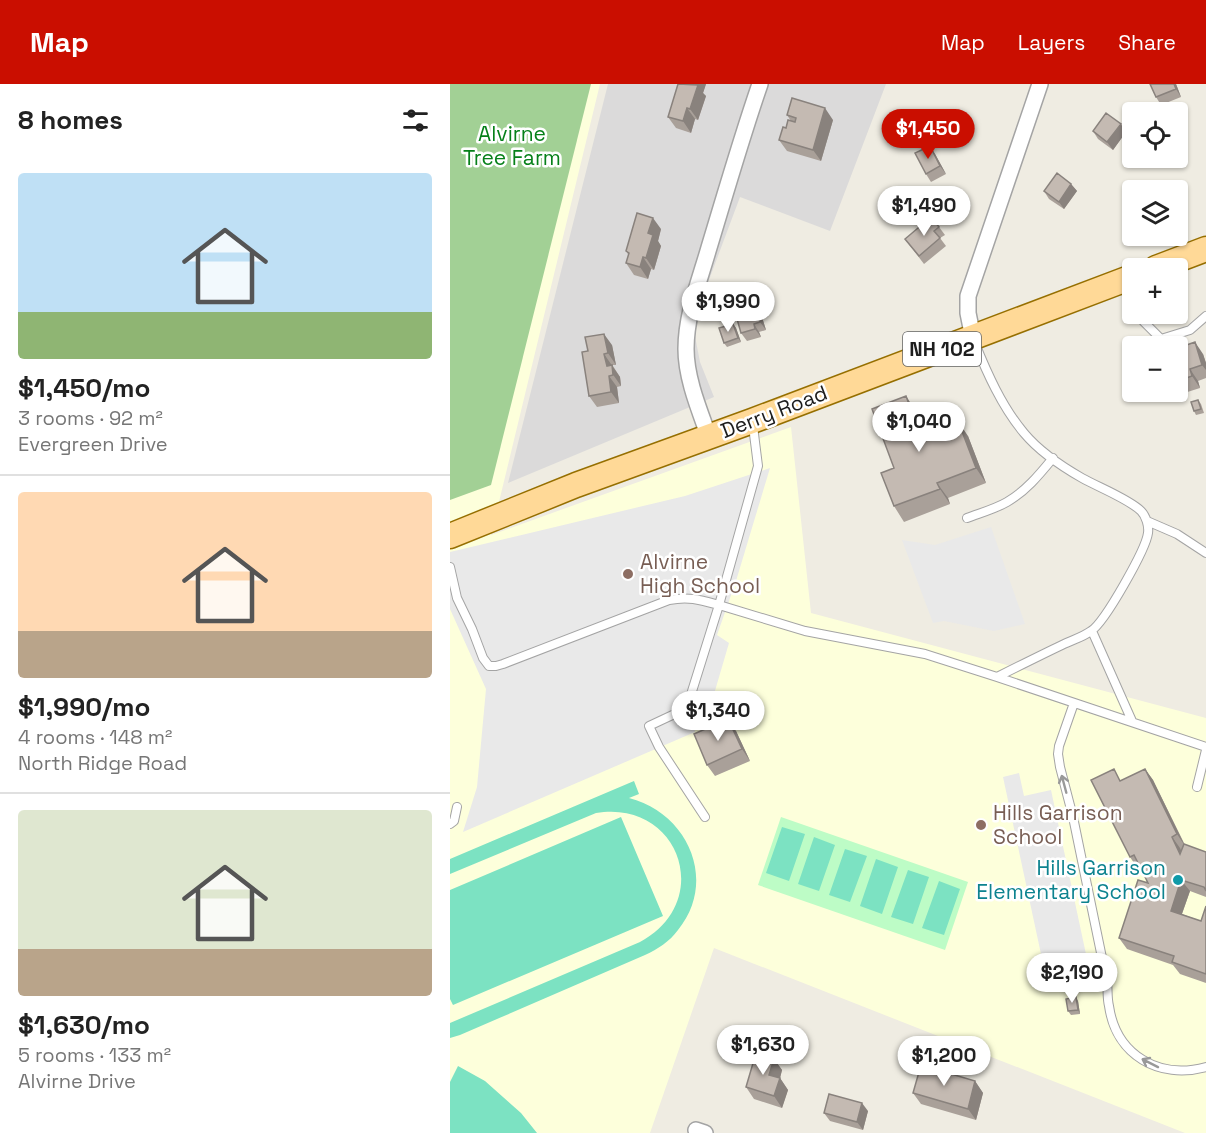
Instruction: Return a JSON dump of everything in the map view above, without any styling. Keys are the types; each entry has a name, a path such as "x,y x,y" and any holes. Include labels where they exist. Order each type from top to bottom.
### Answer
{"main road":[{"path":"1182,258 1206,249"},
{"name":"Derry Road","path":"450,536 576,485 1122,282"}],"street":[{"path":"709,437 688,366 686,349 689,316 759,84"},
{"path":"973,338 968,313 968,296 1040,84"}],"lane":[{"path":"1146,324 1161,339 1190,330 1206,316"},
{"path":"973,338 990,378 1025,434 1037,446 1080,476 1143,512 1147,521 1148,533 1115,601 1092,631 997,677"},
{"path":"705,818 659,747 649,726 681,711 688,704 719,605 758,466 752,421"},
{"path":"967,518 1007,502 1022,492 1053,458"},
{"path":"1147,521 1177,534 1206,553"},
{"path":"450,567 457,598 483,658 489,666 496,666 669,600 682,597 695,598 805,631 925,654 1132,721 1206,748 1197,787"},
{"path":"450,591 457,598"},
{"path":"1092,631 1132,721"},
{"path":"1074,703 1059,746 1059,767 1073,817 1113,1022 1120,1037 1130,1050 1158,1068 1192,1071 1206,1067"},
{"path":"450,824 454,821 457,807"}],"shaded area":[{"path":"450,84 600,84 491,535 791,427 811,613 1206,718 1206,1133 1185,1133 714,948 650,1133 450,1133"},
{"path":"608,84 886,84 830,231 740,197 703,296 694,331 700,362 714,397 508,483"},
{"path":"770,468 717,635 729,643 707,718 692,718 695,732 463,832 477,787 486,689 450,609 450,552 685,496"},
{"path":"991,527 1025,624 994,631 944,621 933,623 902,540 935,545"},
{"path":"1019,773 1024,796 1051,790 1090,973 1047,982 1003,777"}],"green space":[{"name":"Alvirne Tree Farm","path":"450,84 591,84 491,485 450,500"},
{"path":"634,781 639,794 629,798 650,806 667,818 681,833 691,851 696,871 696,891 690,911 678,930 663,945 645,955 450,1038 450,1023 640,942 663,924 677,903 681,880 678,857 667,837 649,822 625,813 596,813 450,874 450,859"},
{"path":"621,817 663,916 453,1005 450,999 450,890"},
{"path":"781,817 968,882 945,950 758,885"},
{"path":"782,827 805,834 789,881 766,873"},
{"path":"814,837 835,845 819,891 798,884"},
{"path":"845,849 867,856 850,902 829,895"},
{"path":"876,859 898,867 882,914 860,906"},
{"path":"908,870 929,877 913,924 891,917"},
{"path":"939,881 960,889 944,935 922,928"},
{"path":"458,1066 485,1081 521,1113 537,1133 450,1133 450,1082"}],"building":[{"path":"678,84 698,85 690,109 687,108 683,121 668,117"},
{"path":"1150,84 1174,84 1176,89 1156,97"},
{"path":"792,98 825,108 813,150 779,140 788,120 795,122 796,118 787,115"},
{"path":"1106,113 1121,124 1107,142 1093,131"},
{"path":"930,146 940,166 926,174 915,153"},
{"path":"1057,173 1071,184 1059,202 1044,191"},
{"path":"637,213 653,218 648,233 653,235 646,258 643,257 640,267 626,263 629,253 626,251"},
{"path":"931,217 939,227 934,231 940,238 919,256 905,239"},
{"path":"756,307 760,322 754,324 755,329 741,333 735,312"},
{"path":"733,324 738,338 724,343 719,328"},
{"path":"604,334 608,353 604,354 607,366 612,365 613,375 609,376 611,392 589,396 582,352 588,351 585,337"},
{"path":"1195,342 1202,365 1190,369 1192,376 1188,377 1188,344"},
{"path":"906,396 920,435 958,421 976,468 937,483 940,489 894,506 881,473 894,468 872,409"},
{"path":"1198,400 1201,409 1194,411 1191,402"},
{"path":"728,719 742,749 707,765 694,734"},
{"name":"Hills Garrison Elementary School","path":"1114,769 1120,781 1145,769 1177,834 1172,837 1180,854 1184,844 1206,852 1206,891 1204,887 1181,880 1171,911 1201,921 1206,906 1206,974 1172,962 1174,956 1119,938 1138,880 1148,883 1134,855 1130,857 1091,780"},
{"path":"1076,997 1078,1010 1068,1011 1066,999"},
{"path":"756,1053 774,1059 769,1075 780,1078 774,1096 746,1087"},
{"path":"921,1065 975,1081 968,1109 913,1093"},
{"path":"829,1094 862,1103 857,1122 824,1113"}],"place":[{"name":"Alvirne High School","path":"628,574"},
{"name":"Hills Garrison School","path":"981,825"},
{"name":"Hills Garrison Elementary School","path":"1178,880"}]}
